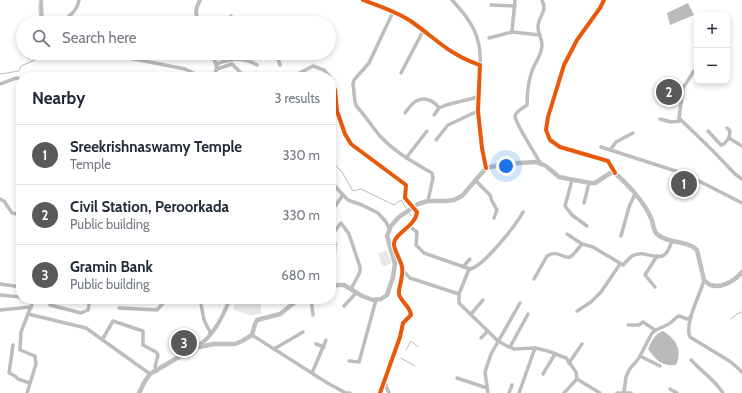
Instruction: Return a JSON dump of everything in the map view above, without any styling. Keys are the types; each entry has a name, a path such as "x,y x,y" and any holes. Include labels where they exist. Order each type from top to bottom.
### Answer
{"main road":[{"path":"336,286 341,284 366,298 376,300 381,299 387,295 393,277 395,264 387,236 389,228 399,216 413,207 428,201 436,202 454,200 462,196 486,168 523,163 540,164 546,166 556,176 589,183 595,183 609,173 615,173 645,206 658,235 672,241 689,245 697,250 706,283 713,286 724,285 732,282 742,272"},
{"path":"139,393 150,374 194,348 214,344 235,344 242,341 252,335 257,320 280,314 293,304"}],"street":[{"path":"41,0 42,16"},
{"path":"70,16 75,12 79,0"},
{"path":"196,16 197,6 200,0"},
{"path":"363,0 393,12 410,21 445,48 464,60 480,65"},
{"path":"452,0 464,13 474,28 481,52 478,111 486,168"},
{"path":"512,32 515,0"},
{"path":"540,164 535,152 517,124 515,116 516,113 527,106 527,91 531,73 542,46 538,27 545,6 542,0"},
{"path":"604,0 577,40 564,65 548,117 546,130 550,140 560,147 608,161 615,173"},
{"path":"491,5 515,6"},
{"path":"393,12 369,63 354,80 355,102 357,107 381,138 406,158 433,174 428,201"},
{"path":"401,73 423,31"},
{"path":"489,38 512,32 540,35"},
{"path":"139,60 185,69 191,72"},
{"path":"214,60 217,67 216,72"},
{"path":"217,67 227,60"},
{"path":"240,60 257,65"},
{"path":"279,60 280,64"},
{"path":"217,67 232,64 240,72"},
{"path":"302,72 313,66 326,72"},
{"path":"694,71 683,88 679,116 680,121 742,179"},
{"path":"0,84 16,78"},
{"path":"434,115 439,108 446,105 478,97"},
{"path":"405,113 416,101 428,99 439,108"},
{"path":"336,100 337,111 344,134 351,144 406,185 405,198 417,212 417,215 409,226 396,238 394,243 403,272 398,292 401,299 410,311 410,315 403,324 400,338 380,393"},
{"path":"436,140 448,126 478,111"},
{"path":"660,119 671,122 680,121"},
{"path":"708,131 720,145 724,144 730,138 730,131 727,128"},
{"path":"406,158 427,131"},
{"path":"610,150 616,142 633,133"},
{"path":"730,138 742,146"},
{"path":"601,147 685,174 742,203"},
{"path":"475,180 490,194 492,201 497,207 498,210 494,218"},
{"path":"572,180 565,206 572,214 587,226"},
{"path":"584,203 589,183"},
{"path":"336,187 348,200 378,213 389,228"},
{"path":"621,236 629,207 635,194"},
{"path":"336,205 343,195"},
{"path":"0,199 4,201 12,213 16,214"},
{"path":"409,226 416,232 416,245 424,253 469,269 474,268 485,259 516,225 523,212"},
{"path":"336,230 341,223 349,234 360,267 360,272 351,289"},
{"path":"567,234 582,244 594,247 620,264"},
{"path":"577,311 601,292 620,264 623,265 633,255 637,254 647,253 663,256 666,254 672,241"},
{"path":"534,280 547,256 556,253 569,257 582,244"},
{"path":"656,287 645,275 657,256"},
{"path":"463,267 470,259"},
{"path":"469,269 459,294 460,303 498,341 514,349 535,348 566,358 576,372 577,379 599,393"},
{"path":"403,272 410,278 459,294"},
{"path":"704,280 691,317 688,333 690,337 731,362 742,372"},
{"path":"0,284 16,286"},
{"path":"344,306 356,293"},
{"path":"0,295 16,297"},
{"path":"349,361 359,362 376,300"},
{"path":"471,314 483,300"},
{"path":"488,393 485,372 491,354 520,303"},
{"path":"27,393 36,364 34,356 20,350 21,332 32,304"},
{"path":"50,305 81,312 88,310 89,304"},
{"path":"120,308 157,310 163,304"},
{"path":"201,304 204,320 211,334"},
{"path":"194,348 204,342 211,334 221,320 228,304"},
{"path":"312,304 313,315"},
{"path":"0,310 31,307"},
{"path":"28,314 86,328 150,374"},
{"path":"510,347 528,314"},
{"path":"624,392 625,381 629,370 640,356 652,333 669,324 677,317 687,319 691,317"},
{"path":"102,340 114,321 143,331 143,345 156,352 158,355 155,367 157,371"},
{"path":"628,325 639,325 643,322 656,330"},
{"path":"481,338 488,331"},
{"path":"274,349 303,332"},
{"path":"252,335 340,391 350,393"},
{"path":"312,373 326,340"},
{"path":"13,344 9,373 18,379 30,383"},
{"path":"316,344 324,347"},
{"path":"569,363 582,344"},
{"path":"519,393 535,348"},
{"path":"543,374 555,354"},
{"path":"640,356 660,366"},
{"path":"690,360 701,371 714,380 723,393"},
{"path":"457,378 487,388"},
{"path":"564,393 577,379"},
{"path":"384,380 389,393"},
{"path":"509,393 512,385"},
{"path":"670,389 677,393"},
{"path":"617,393 631,393"}],"shaded area":[{"path":"688,3 694,15 670,25 667,13"},
{"path":"386,250 392,263 383,267 378,254"},
{"path":"234,304 261,304 261,314 249,315 233,309"},
{"path":"663,331 675,341 677,345 679,354 676,365 667,365 659,362 648,349 655,336"}],"waterway":[{"path":"39,4 40,16"},
{"path":"0,74 19,71 21,66 35,60"},
{"path":"336,166 342,172 353,191 361,189 394,205 401,200 406,208"},
{"path":"731,319 742,312"},
{"path":"406,350 411,341 418,347"},
{"path":"401,358 415,366"}],"cycle path":[{"path":"363,0 407,18 452,52 480,65 478,111 486,168"},
{"path":"604,0 577,40 564,65 548,117 546,130 550,140 560,147 608,161 615,173"},
{"path":"336,100 337,111 345,134 351,144 406,185 405,198 417,212 416,217 395,239 394,243 402,270 399,294 409,309 411,315 403,323 400,337 380,393"}],"place":[{"name":"Civil Station, Peroorkada","path":"669,92"},
{"name":"Sreekrishnaswamy Temple","path":"684,184"},
{"name":"Gramin Bank","path":"184,343"}]}
